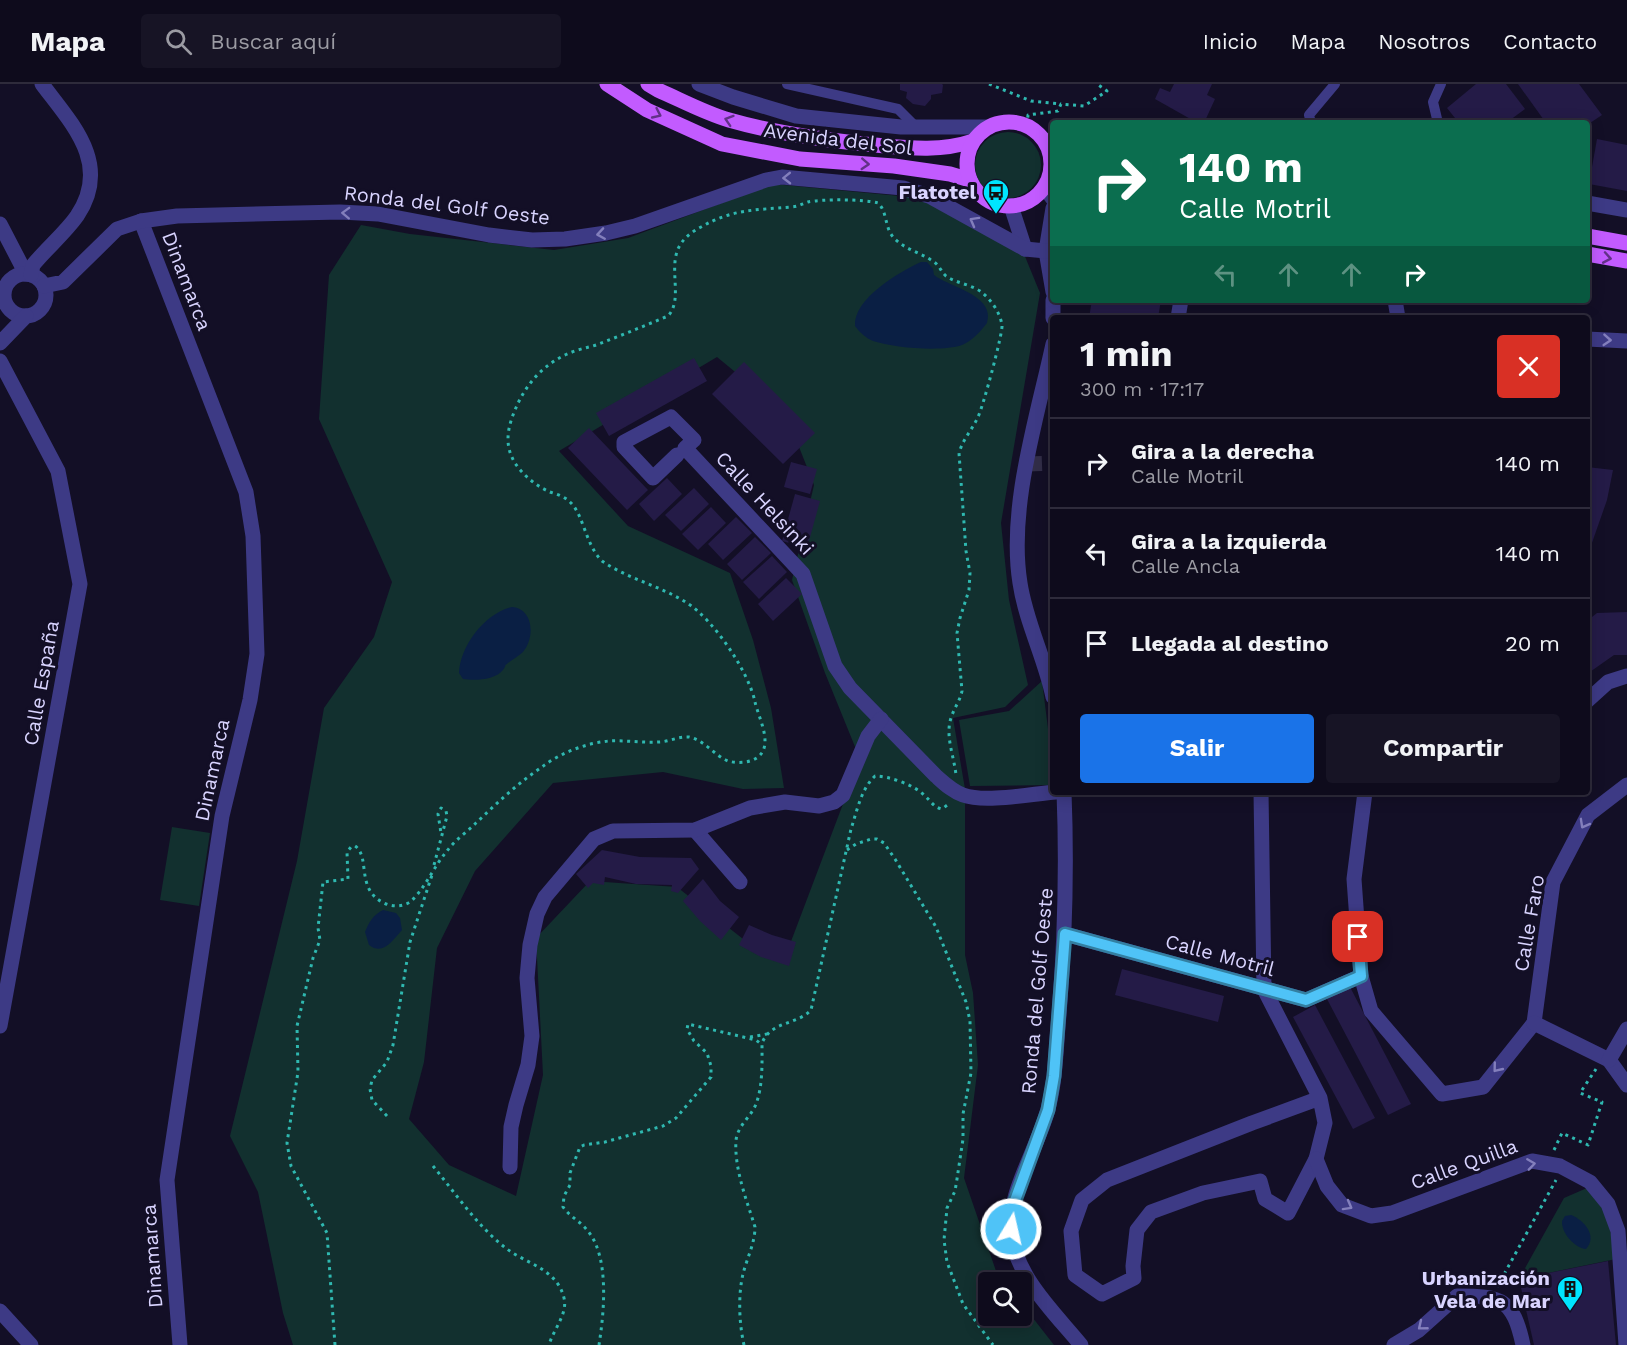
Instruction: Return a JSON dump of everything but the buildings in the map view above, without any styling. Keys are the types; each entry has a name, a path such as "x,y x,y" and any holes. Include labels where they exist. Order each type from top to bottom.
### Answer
{"main road":[{"name":"Avenida del Sol","path":"608,84 646,110 722,144 800,159 894,166 951,174 970,180"},
{"name":"Avenida del Sol","path":"648,84 728,120 802,138 896,147 940,148 956,147 973,141"},
{"path":"1049,145 1027,120 1001,122 989,127 973,141 968,154 967,167 970,180 982,196 1001,205 1011,206 1030,200 1049,188"},
{"path":"1590,237 1627,243"},
{"path":"1590,255 1627,261"}],"street":[{"path":"29,274 33,265 76,217 84,203 90,172 84,144 42,84"},
{"path":"699,84 796,116 915,126 989,127"},
{"path":"787,84 898,109 915,126"},
{"path":"1310,120 1309,115 1335,84"},
{"path":"1437,120 1433,102 1441,84"},
{"name":"Ronda del Golf Oeste","path":"44,286 63,282 117,228 141,220 177,216 340,212 378,214 521,239 565,239 635,226 766,180 782,177 903,188 929,196 1025,249 1046,250"},
{"path":"1590,204 1627,210"},
{"path":"1011,206 1025,249"},
{"name":"Dinamarca","path":"141,220 246,492 254,548 257,654 249,700 222,816 167,1180 180,1345"},
{"path":"0,224 29,274"},
{"path":"1050,226 1046,250 1050,274"},
{"path":"0,268 8,283"},
{"path":"29,274 37,277 44,286 46,297 44,304 33,314 26,316 9,308 4,296 8,283 15,276 29,274"},
{"path":"0,343 26,316"},
{"path":"1590,339 1627,341"},
{"path":"1050,359 1018,514 1017,558 1026,614 1050,682"},
{"name":"Calle España","path":"0,361 58,471 80,584 0,1026"},
{"name":"Calle Helsinki","path":"677,455 653,478 624,447 624,442 671,417 694,440 685,448 803,574 835,666 850,688 950,789 978,798 1050,792"},
{"path":"1590,698 1608,682 1627,676"},
{"path":"510,1167 512,1127 528,1065 532,1036 527,978 530,945 537,914 545,897 594,838 613,831 695,831 750,808 784,802 819,806 834,802 843,795 868,736 881,718"},
{"name":"Calle Faro","path":"1534,1023 1553,882 1588,815 1627,785"},
{"name":"Ronda del Golf Oeste","path":"1064,795 1067,855 1065,934 1054,1076 1048,1110 1013,1206 1011,1229 1016,1257 1034,1288 1081,1345"},
{"path":"1261,795 1264,989 1320,1098 1325,1124 1316,1159 1288,1213 1265,1199 1260,1181 1203,1193 1151,1212 1137,1230 1134,1278 1102,1294 1075,1275 1071,1230 1082,1200 1107,1180 1252,1122 1320,1098"},
{"path":"1365,795 1354,879 1361,976 1371,1011 1442,1094 1483,1087 1534,1023 1609,1060 1627,1085"},
{"path":"695,831 740,882"},
{"name":"Calle Motril","path":"1065,934 1306,1000 1361,976"},
{"path":"1609,1060 1627,1029"},
{"name":"Calle Quilla","path":"1316,1159 1327,1186 1342,1205 1371,1216 1392,1213 1532,1161 1560,1166 1590,1182 1608,1204 1618,1231 1626,1345"},
{"path":"1394,1345 1419,1330 1457,1296 1488,1296 1507,1305 1518,1322 1523,1345"},
{"path":"0,1311 31,1345"}],"path":[{"path":"989,84 1031,100 1084,106 1107,91 1097,84"},
{"path":"1027,120 1058,111 1061,104"},
{"path":"335,1345 327,1233 291,1166 287,1143 298,1072 296,1036 313,958 320,939 318,928 322,885 325,881 348,879 347,852 351,847 358,847 364,877 375,898 386,904 405,905 412,900 448,849 534,773 568,752 589,744 609,741 660,742 684,737 693,738 729,761 743,763 756,759 763,751 765,739 763,723 750,683 736,658 715,631 687,602 602,561 586,537 575,508 569,500 548,491 530,479 514,462 507,440 509,426 521,397 530,381 543,368 570,353 594,346 668,316 672,312 674,264 681,243 692,232 724,215 746,210 792,207 808,202 878,202 882,206 887,227 896,240 933,261 947,276 980,291 998,312 1002,324 1002,335 995,353 983,406 961,445 959,453 966,551 970,573 969,590 957,633 962,691 951,717 949,732 956,782"},
{"path":"744,1345 741,1290 743,1275 755,1237 755,1227 738,1164 736,1141 739,1129 756,1105 760,1089 762,1046 765,1036 783,1023 806,1015 812,1010 859,804 866,788 875,776 882,776 916,789 924,794 935,808 942,809 949,806 954,797"},
{"path":"387,1116 372,1100 370,1089 372,1080 387,1062 393,1045 410,942 434,868 447,816 446,811 441,808 438,814 441,833"},
{"path":"847,850 871,839 884,843 936,927 966,1002 970,1021 971,1073 963,1114 963,1139 957,1179 955,1191 947,1208 944,1240 947,1262 963,1304 993,1345"},
{"path":"599,1345 605,1295 604,1278 598,1253 587,1229 567,1214 563,1208 564,1196 570,1185 570,1173 580,1147 584,1144 605,1142 663,1126 676,1118 708,1081 712,1072 707,1053 689,1034 688,1024 756,1040 762,1046"},
{"path":"742,1037 768,1034"},
{"path":"1551,1157 1562,1133 1587,1145 1602,1102 1580,1093 1596,1069"},
{"path":"433,1166 493,1237 508,1249 542,1268 561,1289 565,1307 549,1345"},
{"path":"1494,1294 1558,1177"}],"green space":[{"path":"1008,132 1020,135 1031,142 1038,153 1041,165 1038,177 1031,188 1020,195 1008,198 996,195 985,188 978,177 975,165 978,153 985,142 996,135"},
{"path":"773,184 921,198 1024,254 1040,293 1001,523 1009,600 1028,685 1005,707 953,718 965,789 965,955 973,993 978,1065 964,1178 997,1272 978,1272 978,1326 1032,1326 1032,1317 1054,1345 293,1345 283,1313 258,1192 230,1136 297,861 324,708 374,637 392,582 319,419 329,275 361,225 410,234 554,250 628,238","holes":["717,357 786,414 814,485 792,580 825,673 860,759 784,960 766,957 677,887 590,881 536,938 543,1075 516,1196 449,1165 409,1119 424,1062 437,948 475,871 553,783 663,772 743,789 784,788 771,708 753,640 730,573 628,526 559,451"]},
{"path":"1042,681 1050,744 1050,785 970,786 959,720 1009,711"},
{"path":"172,827 210,833 199,906 160,900"},
{"path":"1587,1188 1605,1204 1616,1259 1519,1279 1564,1198"}],"water":[{"path":"921,262 927,262 933,269 934,275 969,293 985,305 988,313 987,323 969,341 953,347 931,349 905,347 873,341 866,337 855,326 856,316 861,306 879,288 901,272"},
{"path":"512,607 525,613 530,625 531,632 523,652 506,664 503,670 495,676 479,680 463,679 459,673 460,663 469,642 492,616"},
{"path":"383,910 396,913 400,918 402,930 387,946 379,949 369,945 365,932 372,919"},
{"path":"1571,1215 1588,1229 1591,1239 1586,1249 1573,1243 1564,1230 1562,1221 1565,1216"}],"tunnel":[{"path":"1027,464 1050,463"}],"place":[{"name":"Flatotel","path":"996,215"},
{"name":"Urbanización Vela de Mar","path":"1570,1312"}],"route":[{"path":"1011,1229 1013,1206 1048,1110 1054,1076 1065,934 1306,1000 1361,976 1358,937"}]}
